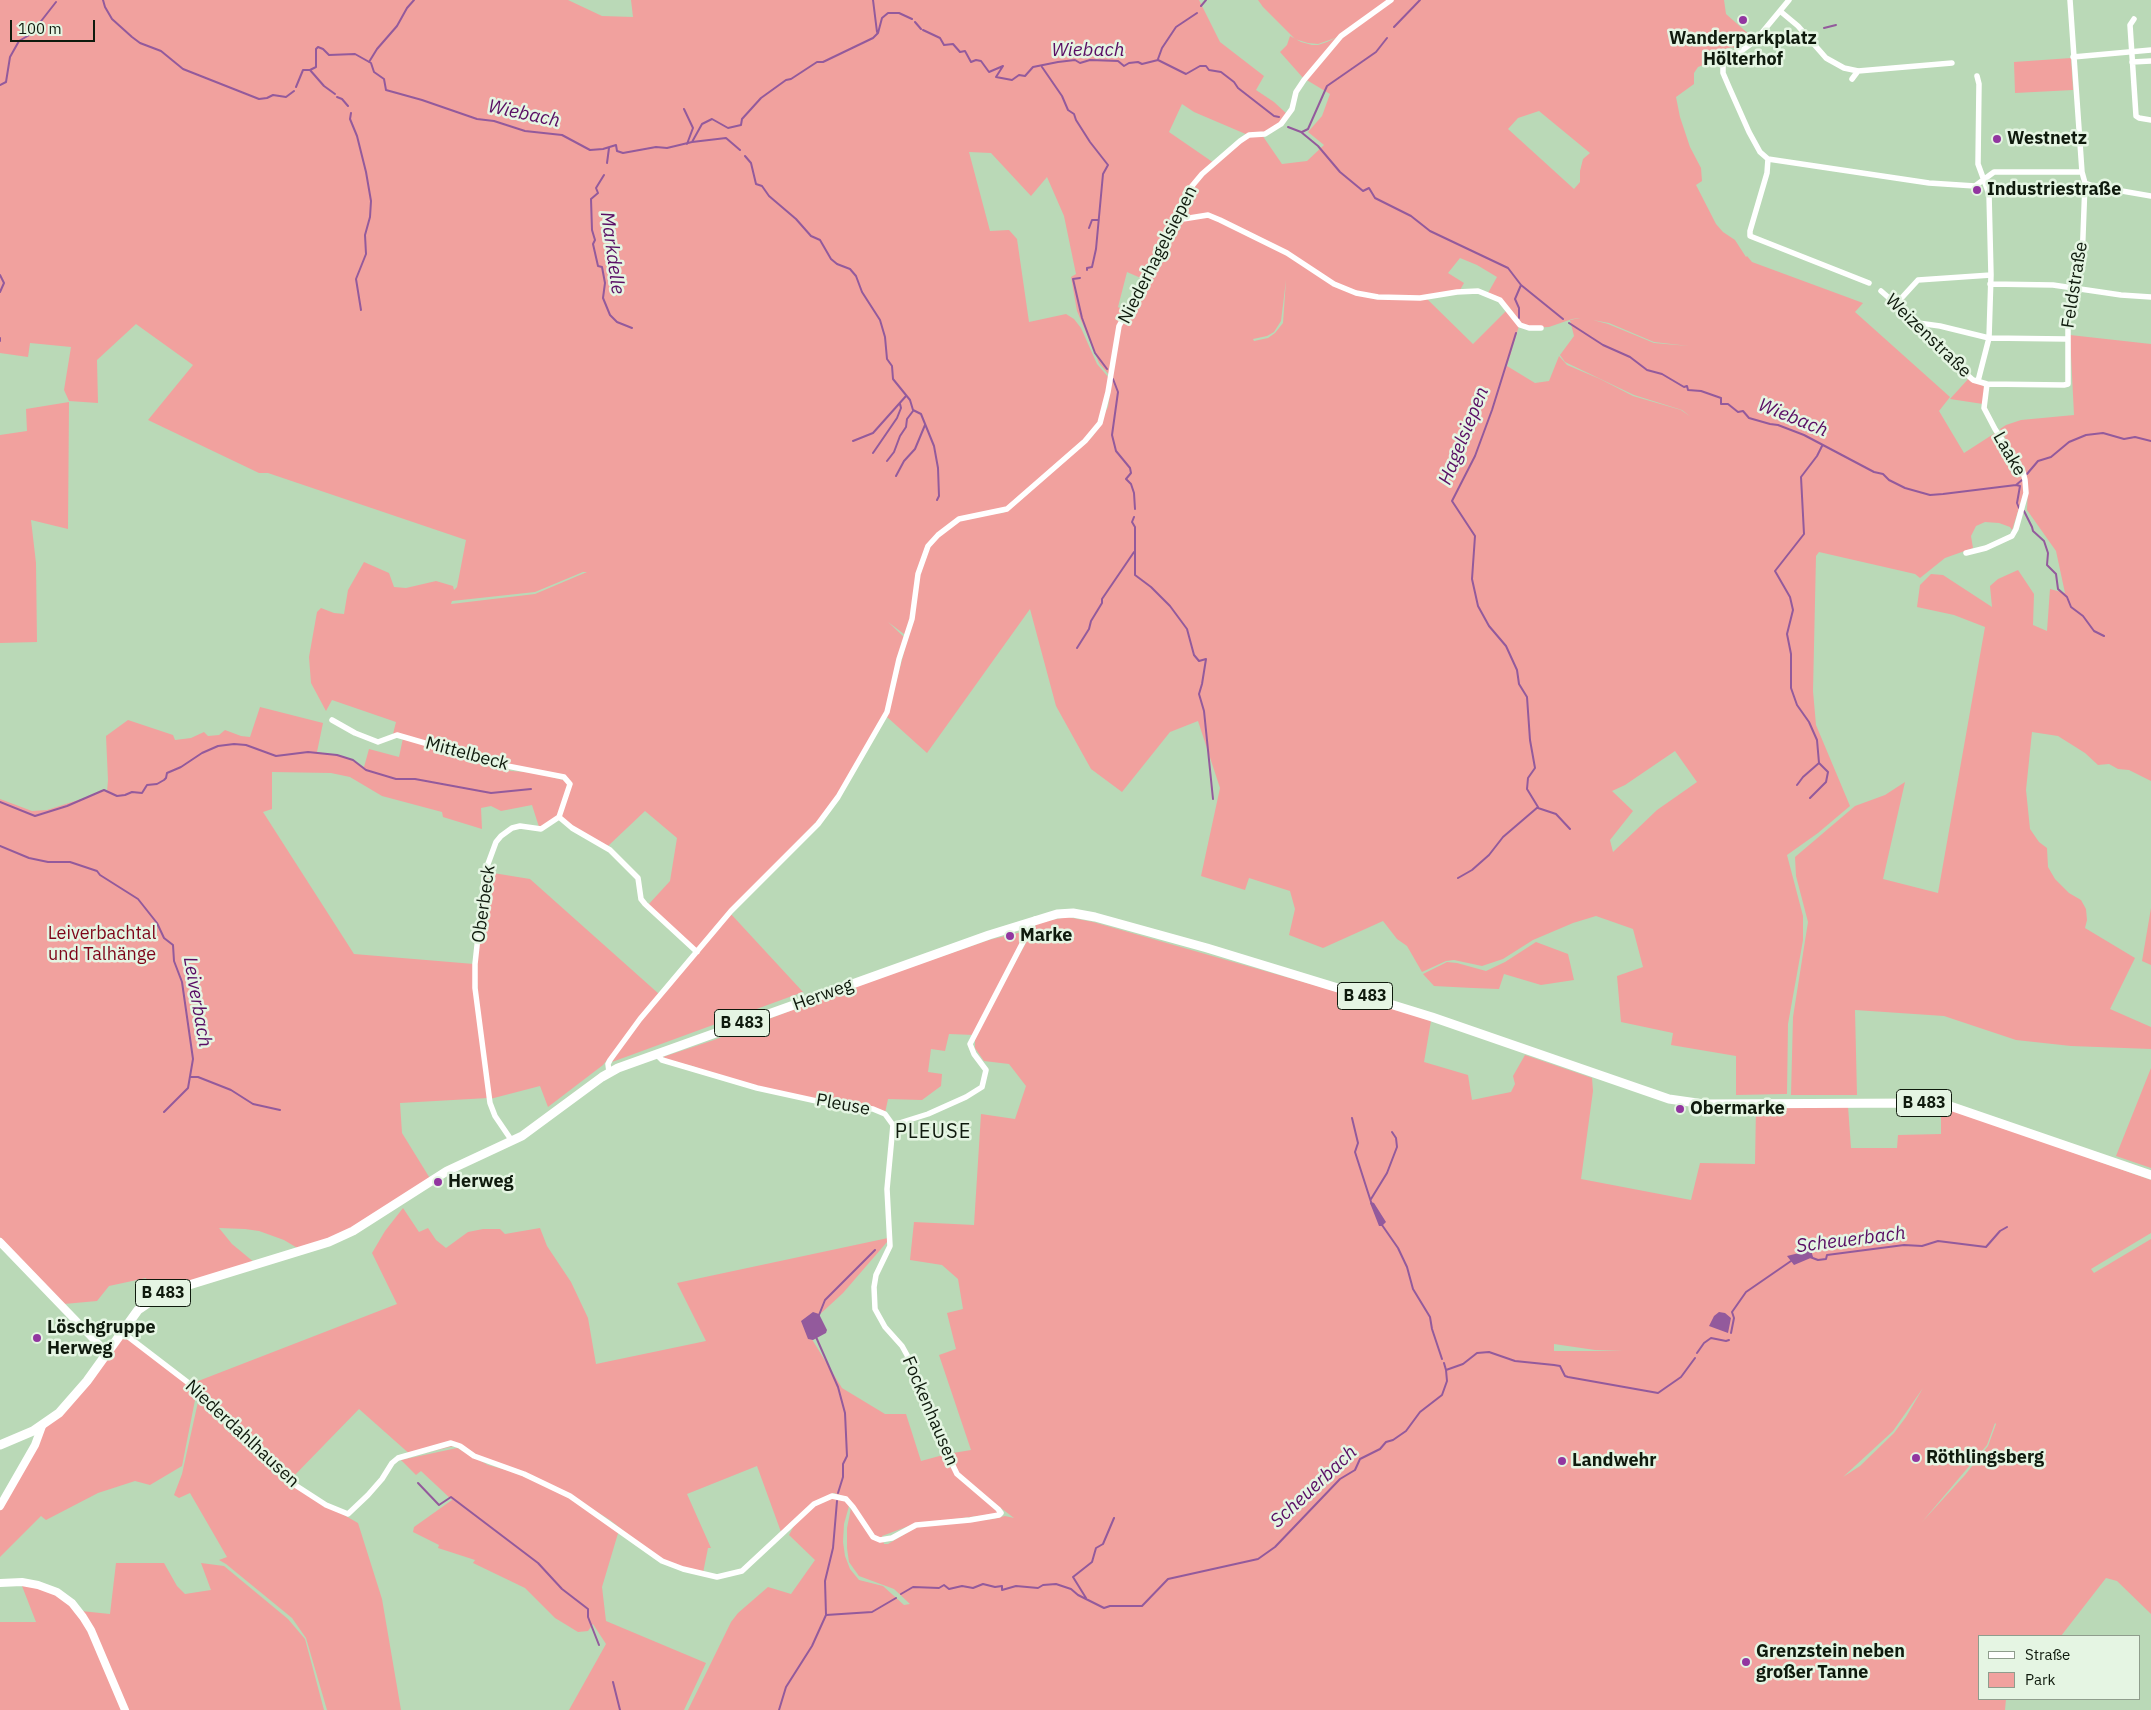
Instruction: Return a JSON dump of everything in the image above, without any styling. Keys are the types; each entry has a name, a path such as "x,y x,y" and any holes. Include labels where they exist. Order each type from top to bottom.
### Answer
{"main road":[{"name":"B 483","path":"1035,919 1057,914 1081,914 1207,948 1432,1017 1669,1099 1704,1104 1931,1104 1959,1108 2151,1175"},
{"name":"Herweg","path":"42,1426 68,1405 108,1354 138,1310 163,1293 321,1244 353,1231 447,1172 512,1141 535,1127 609,1072 1035,919"},
{"name":"B 483","path":"0,1445 16,1440 42,1426"}],"street":[{"name":"Niederhagelsiepen","path":"609,1072 608,1062 629,1033 736,905 824,817 881,725 887,712 899,659 912,618 918,574 928,546 938,535 959,519 1006,509 1085,442 1100,423 1120,326 1157,258 1186,192 1202,174 1244,138 1250,135 1265,134 1284,121 1292,109 1298,88 1341,36 1391,0"},
{"path":"1789,0 1755,41 1723,64 1729,87 1760,152 1768,159 1929,183 1975,186 1994,172 2082,172 2070,0"},
{"path":"1780,11 1798,26 1826,58 1838,66 1858,71 1952,64"},
{"path":"2134,19 2130,25 2136,116 2151,120"},
{"path":"2073,57 2151,50"},
{"path":"2132,62 2151,60"},
{"path":"1852,79 1858,71"},
{"path":"1977,76 1979,84 1978,164 1989,194 1990,275 1989,338 1978,381"},
{"path":"1768,159 1767,173 1750,236 1869,283"},
{"name":"Feldstraße","path":"2064,385 2068,384 2069,380 2066,339 2068,316 2083,253 2085,183 2082,172"},
{"path":"2085,183 2151,196"},
{"path":"1174,218 1183,219 1200,215 1214,217 1287,253 1334,284 1359,294 1378,297 1420,298 1457,292 1478,291 1500,300 1520,325 1529,328 1541,328"},
{"path":"1896,304 1918,280 1990,275"},
{"path":"1990,284 2053,285 2151,297"},
{"name":"Weizenstraße","path":"1881,291 1918,323 1925,336 1973,380 1987,384 2064,385"},
{"path":"1918,323 1940,326 1989,338 2066,339"},
{"name":"Laake","path":"1966,553 1986,548 2008,538 2016,529 2026,493 2025,480 2020,466 1984,408 1987,384"},
{"name":"Mittelbeck","path":"332,720 355,733 378,742 397,735 497,764 564,777 570,784 560,817"},
{"path":"560,817 572,828 610,850 638,878 641,898 645,904 697,952"},
{"name":"Oberbeck","path":"512,1141 495,1116 490,1103 477,1008 475,964 485,872 496,842 505,832 520,826 541,829 560,817"},
{"name":"Pleuse","path":"656,1054 662,1060 750,1086 821,1102 873,1109 885,1114 893,1125 928,1114 966,1097 982,1087 986,1070 974,1054 970,1044 1031,931 1035,919"},
{"name":"Fockenhausen","path":"788,1530 814,1504 827,1498 838,1496 849,1502 873,1537 880,1540 892,1538 916,1525 989,1518 1001,1513 990,1501 957,1474 943,1445 907,1355 902,1346 885,1327 875,1309 874,1287 876,1275 890,1246 887,1189 893,1125"},
{"path":"0,1242 108,1354"},
{"name":"Niederdahlhausen","path":"122,1332 199,1391 292,1483 326,1505 348,1514 368,1495 392,1463 398,1458 451,1443 460,1446 474,1456 524,1474 570,1496 622,1531 662,1562 683,1570 718,1577 742,1571 788,1530"},
{"path":"0,1506 35,1445 42,1426"},
{"path":"0,1583 22,1582 38,1585 57,1592 72,1603 91,1630 125,1710"}],"green space":[{"name":"Leiverbachtal und Talhänge","path":"0,0 568,0 602,16 633,17 631,0 1199,0 1220,42 1264,76 1256,90 1274,102 1288,115 1281,124 1272,130 1248,135 1194,112 1182,104 1169,132 1214,163 1194,183 1249,136 1262,135 1282,164 1307,161 1324,145 1308,132 1322,116 1330,94 1305,79 1341,36 1304,79 1280,52 1287,45 1290,36 1294,38 1258,0 1389,0 1342,35 1392,0 1724,0 1726,14 1752,37 1737,50 1732,47 1718,51 1713,61 1698,67 1694,73 1694,84 1676,97 1680,117 1690,147 1701,168 1702,181 1696,185 1716,224 1723,232 1735,240 1746,257 1752,262 1863,303 1855,312 1950,397 1939,411 1964,453 1995,433 2016,464 2024,481 2024,492 2012,530 2010,527 1999,523 1985,522 1976,526 1971,536 1973,548 1945,558 1920,578 1915,574 1819,552 1816,556 1813,691 1816,725 1850,806 1818,833 1787,855 1803,916 1803,940 1788,1024 1787,1094 1736,1095 1736,1056 1671,1045 1673,1033 1621,1022 1617,976 1643,967 1633,929 1596,916 1573,923 1533,940 1503,959 1482,966 1454,960 1446,961 1422,972 1407,946 1397,939 1383,921 1323,948 1289,935 1295,909 1290,891 1249,878 1245,890 1201,876 1220,788 1198,721 1170,732 1122,792 1091,769 1056,706 1030,609 927,753 887,717 908,637 888,622 905,638 885,716 827,811 725,915 696,950 648,905 670,881 677,838 645,811 608,846 572,828 562,820 571,784 557,818 548,823 539,827 532,805 501,811 491,806 481,808 482,829 443,817 442,812 382,796 350,777 331,773 272,772 272,809 263,812 354,954 474,964 476,1009 488,1098 400,1103 402,1133 431,1180 353,1230 299,1249 284,1240 259,1231 219,1228 232,1244 255,1263 170,1289 152,1297 146,1278 109,1286 97,1301 64,1304 0,1237 0,799 32,811 47,810 97,794 101,790 107,792 106,736 128,720 173,735 175,740 191,738 204,732 208,736 219,735 225,730 250,737 260,707 323,723 317,752 345,757 364,767 369,749 399,757 403,738 451,750 511,771 537,773 570,782 565,777 497,763 451,748 393,734 396,722 332,700 326,711 311,683 309,657 317,612 321,608 334,613 344,614 348,590 364,562 389,573 394,587 406,588 436,581 453,586 454,590 457,587 466,540 268,473 259,473 148,420 193,365 136,324 97,360 98,403 69,401 64,390 71,347 30,343 28,357 0,353","holes":["1338,37 1318,45 1312,45 1296,39 1318,44","1539,111 1590,153 1583,159 1580,182 1574,189 1508,129 1518,118","969,152 991,153 1031,196 1047,177 1064,216 1076,274 1071,277 1077,311 1099,363 1110,376 1119,326 1125,311 1118,307 1127,272 1143,279 1156,258 1186,191 1194,183 1187,192 1175,217 1183,218 1204,214 1220,219 1287,253 1208,216 1174,219 1157,259 1120,326 1108,407 1093,436 1010,509 1003,513 980,515 959,520 949,527 958,519 965,516 1006,509 1084,441 1098,422 1104,405 1109,378 1097,364 1081,328 1074,319 1066,314 1029,322 1017,239 1009,230 990,231","1460,258 1477,265 1497,277 1488,293 1505,303 1520,325 1529,328 1549,327 1572,319 1580,318 1570,320 1574,336 1560,355 1565,362 1634,395 1682,410 1691,417 1681,410 1633,396 1567,365 1559,356 1549,381 1535,383 1507,366 1519,326 1508,309 1473,344 1425,297 1460,290 1464,283 1448,273","1286,280 1283,323 1275,333 1268,338 1254,341 1253,339 1267,336 1274,332 1281,321","1593,320 1609,323 1654,342 1689,346 1654,343 1608,324","587,572 535,594 451,604 452,601 535,592","1675,751 1697,782 1657,810 1613,852 1610,840 1633,811 1612,791 1625,785"]},
{"path":"2071,58 2073,90 2015,93 2014,62"},
{"path":"2070,335 2151,344 2151,781 2129,770 2118,769 2109,764 2098,765 2085,753 2058,736 2032,732 2026,790 2030,829 2039,842 2047,848 2048,867 2055,879 2069,893 2081,900 2086,909 2087,920 2085,928 2135,958 2110,1009 2151,1027 2151,1049 2071,1046 2016,1040 1944,1016 1855,1010 1857,1095 1791,1095 1793,1017 1808,922 1796,876 1795,857 1855,806 1885,795 1905,782 1883,879 1938,893 1985,627 1954,615 1917,607 1920,585 1931,574 1943,575 1992,607 1990,586 1998,579 2018,570 2034,594 2033,625 2047,631 2050,589 2065,593 2056,551 2027,510 2028,488 2024,471 2000,429 2021,420 2074,415"},
{"path":"1969,378 1985,388 1983,404 1950,399"},
{"path":"69,402 68,529 31,520 36,563 37,642 0,643 0,435 27,431 26,409"},
{"path":"487,872 530,879 659,994 603,1065 548,1107 540,1086 490,1099 481,1041 476,964"},
{"path":"2151,908 2151,965 2142,961"},
{"path":"730,913 803,992 612,1062 626,1039"},
{"path":"1067,917 1093,922 1370,1001 1431,1021 1424,1062 1468,1075 1472,1100 1511,1092 1515,1084 1513,1076 1525,1055 1592,1078 1593,1091 1581,1179 1691,1200 1700,1163 1755,1164 1756,1107 1848,1106 1851,1148 1897,1148 1898,1135 1941,1134 1941,1108 1959,1112 2151,1180 2151,1233 2091,1269 2094,1273 2151,1239 2151,1614 2117,1581 2106,1578 2062,1635 1978,1635 1978,1700 2006,1700 2005,1710 688,1710 731,1622 738,1613 768,1587 791,1594 815,1560 789,1535 796,1522 814,1506 831,1499 845,1499 849,1506 844,1524 843,1542 845,1556 850,1569 859,1580 883,1586 904,1605 910,1604 894,1589 859,1576 849,1562 847,1528 851,1508 846,1498 834,1493 812,1503 781,1532 757,1466 687,1494 711,1548 708,1548 703,1573 662,1561 610,1520 570,1495 488,1462 458,1445 412,1456 359,1409 290,1480 193,1383 397,1304 372,1253 385,1231 403,1208 419,1232 428,1228 436,1240 446,1248 468,1232 483,1229 500,1229 505,1234 540,1228 547,1246 571,1282 588,1318 596,1364 706,1341 677,1283 888,1238 887,1242 843,1293 805,1328 842,1388 885,1414 906,1414 921,1461 943,1455 957,1477 1002,1513 914,1524 882,1536 884,1544 888,1544 917,1527 1005,1516 1014,1518 958,1475 947,1454 971,1450 939,1355 956,1349 947,1313 963,1309 958,1279 942,1265 910,1260 914,1222 974,1225 981,1114 1015,1119 1026,1086 1009,1064 984,1061 975,1048 975,1035 1037,923","holes":["1554,1344 1595,1350 1623,1351 1554,1351","1923,1388 1894,1433 1860,1466 1843,1477 1893,1431","1995,1423 1988,1446 1965,1475 1922,1522 1987,1445"]},
{"path":"1030,930 974,1035 949,1034 945,1051 931,1049 928,1072 942,1074 941,1086 922,1100 888,1099 885,1113 786,1094 674,1062 663,1057 714,1040 842,991 989,940"},
{"path":"1536,942 1568,954 1574,980 1541,985 1504,974 1499,989 1473,988 1434,986 1423,974 1447,962 1486,971 1505,962"},
{"path":"2151,1068 2151,1168 2116,1156"},
{"path":"122,1333 197,1390 182,1466 150,1485 135,1481 98,1493 46,1520 41,1516 0,1557 0,1507 44,1426"},
{"path":"200,1393 224,1414 271,1466 292,1485 358,1523 382,1599 401,1710 327,1710 306,1638 292,1618 219,1560 227,1557 190,1493 179,1498 174,1495 182,1474"},
{"path":"457,1448 488,1465 524,1475 570,1497 619,1530 602,1587 606,1621 706,1663 684,1710 569,1710 606,1644 593,1624 588,1631 578,1632 555,1618 525,1588 473,1563 475,1560 438,1548 439,1545 413,1532 414,1527 452,1500 421,1471 416,1475 401,1460"},
{"path":"116,1563 164,1563 177,1586 185,1594 211,1590 201,1563 224,1566 288,1619 305,1639 324,1710 126,1710 81,1611 110,1614"},
{"path":"27,1585 55,1593 83,1617 123,1710 0,1710 0,1622 36,1622 22,1586"}],"shaded area":[{"path":"1371,1202 1374,1203 1386,1222 1382,1226 1379,1226"},
{"path":"1811,1250 1813,1257 1794,1265 1787,1256"},
{"path":"813,1312 819,1314 827,1330 826,1333 813,1340 808,1339 801,1321"},
{"path":"1719,1312 1725,1313 1731,1318 1728,1333 1709,1326 1714,1316"}],"waterway":[{"name":"Wiebach","path":"103,0 112,19 132,37 140,43 161,51 183,69 259,99 273,95 286,97 294,91"},
{"path":"369,62 377,49 397,26 414,0"},
{"path":"873,0 877,32"},
{"path":"1201,6 1206,0"},
{"path":"1394,27 1420,0"},
{"path":"0,85 6,82 10,57 19,41 31,34 56,2"},
{"name":"Markdelle","path":"296,87 303,70 310,70 316,67 316,49 318,47 329,55 355,54 371,63 374,72 384,79 386,90 477,119 494,121 525,131 562,135 590,150 616,145 617,151 623,153 656,147 667,148 692,142 702,124 712,119 728,128 741,125 742,119 761,98 786,80 791,79 817,62 823,62 873,38 878,33 882,18 888,13 899,13 912,19"},
{"path":"1158,59 1162,48 1176,27 1197,13"},
{"name":"Wiebach","path":"915,22 921,29"},
{"path":"1824,28 1836,25"},
{"name":"Wiebach","path":"923,30 940,38 944,45 953,44 960,52 965,51 971,62 981,61 989,72 1003,66 996,77 1012,80 1019,75 1025,76 1033,67 1075,60 1080,63 1090,60 1118,61 1124,66 1129,63 1138,62 1142,64 1158,60 1186,74 1200,66 1206,66 1209,70 1221,72 1274,116 1279,117"},
{"path":"1302,132 1308,129 1327,86 1376,52 1387,38"},
{"path":"1042,67 1062,96 1068,110 1074,114 1090,142 1108,165 1103,174 1096,249 1092,267 1087,268 1087,270"},
{"path":"310,70 324,86 335,94"},
{"path":"337,97 342,99 348,106"},
{"path":"684,109 693,128 687,144"},
{"path":"351,113 350,119 357,136 371,201 370,217 365,235 366,254 356,279 361,310"},
{"name":"Wiebach","path":"1288,127 1301,132 1318,146 1340,172 1363,191 1369,188 1375,198 1411,216 1430,231 1508,268 1521,285 1563,319"},
{"path":"692,142 726,138 740,150"},
{"name":"Markdelle","path":"607,163 609,148"},
{"path":"745,156 751,163 756,184 762,186 769,196 796,219 811,236 820,240 831,259 837,264 850,269 856,276 862,292 880,320 885,337 887,359 892,366 893,379 910,400 913,410 921,414 934,446 938,468 939,496 937,500"},
{"name":"Markdelle","path":"604,175 596,188 598,193 591,199 592,230 595,240 593,244 598,266 602,267 605,283 603,298 610,315 617,322 632,328"},
{"path":"1089,228 1092,220 1098,220"},
{"path":"0,275 4,283 0,292"},
{"path":"1080,278 1073,279 1082,318 1095,353 1107,369"},
{"name":"Hagelsiepen","path":"1519,318 1519,308 1515,299 1521,285"},
{"name":"Wiebach","path":"1569,323 1603,345 1630,357 1647,370 1662,374 1684,387 1687,386 1688,390 1701,391 1721,398 1721,404 1728,404 1738,412 1743,411 1749,418 1778,425 1804,435 1874,472 1883,474 1889,480 1905,488 1930,495 2016,485 2022,480"},
{"name":"Hagelsiepen","path":"1458,878 1472,870 1489,855 1503,837 1538,807 1527,789 1528,778 1535,768 1530,740 1527,697 1519,684 1517,670 1506,646 1489,626 1478,606 1472,579 1475,536 1452,501 1475,456 1492,410 1516,333"},
{"path":"1113,379 1118,392 1112,435 1116,451 1130,468 1131,473 1126,479 1131,484 1134,493 1135,509"},
{"path":"853,441 873,433 906,396"},
{"path":"873,453 897,418 901,408 900,404"},
{"path":"887,461 894,452 900,436 906,427 907,419 913,411"},
{"path":"896,476 904,461 915,449 925,425"},
{"name":"Wiebach","path":"2027,474 2038,461 2051,457 2069,442 2086,435 2103,433 2124,439 2135,437 2151,441"},
{"path":"1797,785 1819,763 1817,740 1809,722 1797,705 1791,688 1791,654 1787,634 1793,610 1790,597 1775,571 1804,534 1801,477 1822,446"},
{"path":"2016,485 2020,486 2017,503 2019,508"},
{"path":"2024,511 2033,531 2044,541 2048,553 2047,565 2056,574 2058,589 2067,597 2071,607 2083,616 2094,631 2104,636"},
{"path":"1134,517 1132,522 1135,527 1135,575 1151,587 1170,606 1187,629 1194,655 1199,661 1206,659 1199,694 1204,711 1213,799"},
{"path":"1077,648 1089,629 1091,621 1102,603 1102,599 1134,552"},
{"path":"0,802 35,816 67,806 104,790 117,796 132,792 142,793 147,785 157,784 164,780 167,773 181,767 202,753 218,746 234,744 246,745 276,756 308,752 337,755 353,760 366,770 396,779 415,779 491,793 531,789"},
{"path":"1810,798 1826,782 1828,772 1819,763"},
{"path":"1538,808 1556,814 1570,829"},
{"name":"Leiverbach","path":"0,846 29,858 48,862 70,862 97,871 100,875 138,899 157,923 164,938 173,945 174,961 182,982 193,1059 188,1088 164,1112"},
{"path":"191,1077 198,1077 231,1090 253,1104 280,1110"},
{"path":"1352,1118 1358,1143 1355,1152 1372,1205"},
{"path":"1371,1199 1387,1173 1397,1147 1396,1138 1392,1132"},
{"path":"1382,1225 1398,1248 1407,1267 1413,1289 1430,1317 1442,1359"},
{"name":"Scheuerbach","path":"1810,1257 1818,1260 1826,1259 1827,1255 1904,1245 1922,1246 1938,1241 1986,1247 2000,1231 2007,1227"},
{"path":"819,1315 825,1300 875,1250"},
{"name":"Scheuerbach","path":"1731,1333 1734,1318 1732,1312 1746,1292 1791,1261"},
{"path":"816,1337 838,1387 845,1413 847,1456 843,1464 843,1477 838,1493"},
{"name":"Scheuerbach","path":"1697,1353 1704,1343 1711,1338 1729,1340"},
{"name":"Scheuerbach","path":"901,1594 913,1587 939,1588 944,1585 949,1589 962,1586 973,1588 983,1584 995,1587 1002,1586 1002,1590 1016,1586 1038,1588 1043,1585 1056,1584 1071,1589 1078,1595 1104,1608 1110,1606 1142,1606 1168,1579 1258,1559 1275,1547 1340,1479 1355,1470 1360,1459 1380,1449 1386,1442 1393,1440 1406,1431 1420,1412 1442,1395 1447,1381 1446,1370 1463,1364 1477,1353 1489,1352 1515,1361 1560,1366 1565,1376 1568,1377 1658,1393 1681,1377 1695,1358"},
{"name":"Scheuerbach","path":"1444,1363 1446,1370"},
{"path":"418,1483 439,1505 451,1497 538,1563 562,1589 588,1609 588,1617 599,1645"},
{"path":"826,1615 825,1581 833,1548 837,1501"},
{"path":"1086,1598 1073,1577 1092,1562 1096,1548 1103,1544 1114,1518"},
{"name":"Scheuerbach","path":"779,1710 786,1687 812,1646 826,1615 872,1612 896,1598"},
{"path":"613,1682 620,1710"}],"place":[{"name":"Wanderparkplatz Hölterhof","path":"1743,20"},
{"name":"Westnetz","path":"1997,139"},
{"name":"Industriestraße","path":"1977,190"},
{"name":"Marke","path":"1010,936"},
{"name":"Obermarke","path":"1680,1109"},
{"name":"Herweg","path":"438,1182"},
{"name":"Löschgruppe Herweg","path":"37,1338"},
{"name":"Röthlingsberg","path":"1916,1458"},
{"name":"Landwehr","path":"1562,1461"},
{"name":"Grenzstein neben großer Tanne","path":"1746,1662"}],"district":[{"name":"PLEUSE","path":"933,1132"}]}
